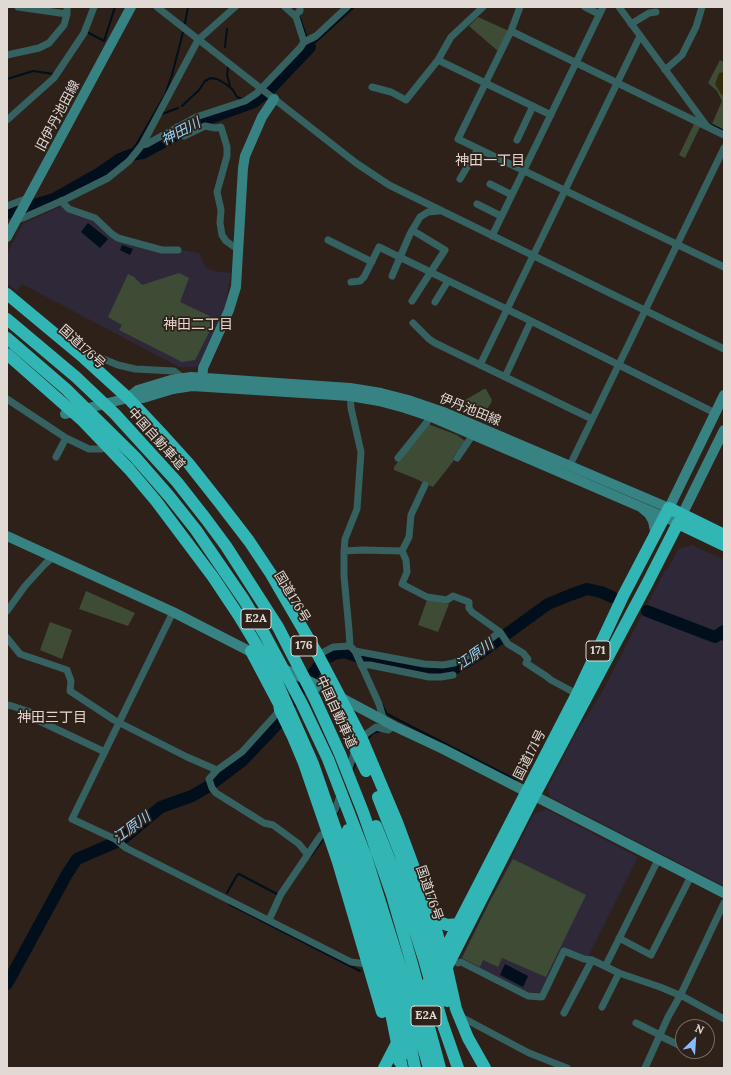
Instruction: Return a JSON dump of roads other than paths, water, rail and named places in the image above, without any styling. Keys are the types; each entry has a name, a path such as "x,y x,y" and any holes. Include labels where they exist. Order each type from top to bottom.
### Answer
{"highway":[{"path":"7,293 84,358 189,464 248,541 274,580 318,656 362,739 397,822 433,919 448,974 466,1019 470,1034 490,1068"},
{"path":"7,293 123,399"},
{"name":"国道176号","path":"7,303 123,399 214,505 252,559 299,636 349,734 376,792 423,918 448,1005 456,1027 476,1068"},
{"name":"中国自動車道","path":"7,319 65,368 115,414 177,482 206,519 278,627 315,699 340,754 378,853 412,964 440,1068"},
{"name":"中国自動車道","path":"7,338 66,388 136,457 169,496 212,553 244,600 265,635 302,704 328,759 366,857 398,958 429,1068"},
{"path":"7,354 83,421 129,469 156,501 184,537 239,616 271,669 314,764 350,871 391,1013 402,1068"},
{"path":"7,362 48,392 83,421"},
{"path":"7,362 65,414 101,449 151,505 179,541 232,618 251,652 279,704 280,710 293,737 323,816 348,895 390,1040 395,1068"},
{"path":"667,512 724,535"},
{"name":"国道171号","path":"395,1068 448,974 530,794 623,596 667,512"},
{"path":"680,518 724,545"},
{"name":"国道171号","path":"384,1068 458,924 645,589 680,518"},
{"path":"315,699 347,762 387,851 413,925 442,1022 458,1068"},
{"path":"302,704 344,818 371,902 408,1033 415,1068"},
{"path":"433,919 447,925 458,924"},
{"path":"448,974 456,1009 468,1038 485,1068"}],"street":[{"path":"7,55 39,48 49,43 64,25 67,11 18,7"},
{"path":"7,120 54,78 84,33 94,7"},
{"name":"旧伊丹池田線","path":"12,225 131,7"},
{"path":"157,7 356,164 389,185 724,349"},
{"path":"12,225 23,218 108,178 135,154 142,145 198,40 235,7"},
{"path":"285,7 294,15 307,41"},
{"path":"294,15 300,11 300,7"},
{"path":"142,145 147,144 178,128 196,117 252,97 262,89 307,41 316,36 347,7"},
{"path":"520,7 511,31 458,139 724,267"},
{"path":"585,7 599,14"},
{"path":"492,236 603,7"},
{"path":"618,7 707,127"},
{"path":"665,70 682,55 696,27 702,7"},
{"path":"372,87 391,92 406,100 438,60 451,37 481,8"},
{"path":"631,24 649,13 656,12"},
{"path":"511,31 724,135"},
{"path":"480,365 640,36"},
{"path":"438,60 551,115"},
{"path":"202,382 203,368 231,304 236,286 245,156 272,97"},
{"path":"517,140 533,106"},
{"path":"178,128 184,136 205,126 215,128 221,127 226,142 228,156 217,192 221,210 220,223 222,235 226,241 232,246 238,248"},
{"path":"570,465 724,148"},
{"path":"460,179 478,149"},
{"path":"490,184 512,195"},
{"path":"7,206 27,200"},
{"path":"61,201 69,209 95,218 118,238 162,250 178,250"},
{"path":"477,204 501,216"},
{"path":"392,276 412,230 420,218 428,212 440,210"},
{"path":"412,230 445,250 412,301"},
{"path":"328,240 372,262"},
{"path":"351,282 360,280 364,277 379,247 715,413"},
{"path":"435,302 448,281"},
{"path":"505,377 531,321"},
{"path":"413,323 429,339 592,419"},
{"path":"84,358 96,356 118,365 135,369 174,370 183,378"},
{"name":"伊丹池田線","path":"123,399 138,390 183,378 202,382 381,393 408,400 446,413 570,465 667,512"},
{"name":"伊丹池田線","path":"65,414 123,399 143,398 162,391 202,382"},
{"path":"350,392 350,408 361,452 357,509 345,539 344,576 354,650 384,721"},
{"name":"伊丹池田線","path":"350,392 429,416 642,508 667,512"},
{"path":"667,512 724,395"},
{"path":"7,399 66,438 89,449 101,449"},
{"path":"398,458 427,422 429,416"},
{"path":"680,518 724,430"},
{"path":"457,458 472,434"},
{"path":"56,457 66,438"},
{"path":"402,551 409,537 411,514 425,485"},
{"path":"642,508 650,514 653,521 655,531 654,537"},
{"path":"7,536 173,612 384,721 724,893"},
{"path":"344,551 402,551"},
{"path":"402,551 406,560 407,572 402,584 427,597 447,600 453,596 469,602 469,608 472,612 500,632 508,644 523,653 528,659 526,663 551,680 577,694"},
{"path":"7,612 25,586 53,557"},
{"path":"173,612 72,818 351,962 368,964"},
{"path":"318,656 333,647 424,664 443,665 454,663 466,657 500,632"},
{"path":"7,638 20,654 67,670 71,681 70,691 120,722 187,757 217,770"},
{"path":"360,663 429,677 453,675"},
{"path":"7,705 30,712 35,719 105,752"},
{"path":"280,710 242,752 217,770 210,778 211,785 216,793 238,808 279,830 299,844 307,854"},
{"path":"366,734 376,727 388,730 394,726"},
{"path":"335,810 354,753"},
{"path":"269,920 282,894 307,854 321,835"},
{"path":"606,965 658,860"},
{"path":"619,938 651,955 691,876"},
{"path":"645,1068 668,1017 724,903"},
{"path":"458,963 461,962 528,996 542,997 564,951 584,959 606,965 619,973 684,997 724,1019"},
{"path":"564,1013 592,960"},
{"path":"602,1007 619,973"},
{"path":"466,1019 529,1053 567,1068"},
{"path":"636,1023 675,1043"}],"water":[{"path":"88,223 108,239 100,248 81,232"},
{"path":"122,245 133,249 130,255 120,250"},
{"path":"505,964 528,976 523,987 500,975"}],"waterway":[{"path":"87,32 104,41 115,7"},
{"path":"185,23 188,7"},
{"path":"308,42 310,47 354,7"},
{"name":"神田川","path":"300,18 307,38"},
{"path":"225,47 227,29"},
{"path":"127,156 136,145 165,95 172,75 183,32"},
{"name":"神田川","path":"7,213 54,199 100,173 120,159 130,155 143,153 204,120 254,102 269,90 310,47"},
{"path":"228,67 227,75 230,86"},
{"path":"7,79 33,71 54,74"},
{"path":"182,106 199,90 205,81 211,78 217,79 226,84 233,90 237,97 242,99"},
{"path":"162,114 178,108"},
{"path":"712,125 724,131"},
{"name":"江原川","path":"327,658 334,654 344,652 366,659 433,672 452,670 479,654 548,604 587,589 601,592 612,597"},
{"name":"江原川","path":"647,611 715,637 724,631"},
{"name":"江原川","path":"715,637 724,640"},
{"name":"江原川","path":"284,713 319,666"},
{"path":"382,704 386,713 389,715 516,780"},
{"name":"江原川","path":"7,984 67,874 77,859 121,840 161,807 192,796 209,786 242,761 279,722"},
{"path":"369,738 373,733 381,731"},
{"path":"352,773 356,762"},
{"path":"337,815 340,805"},
{"path":"311,856 323,839"},
{"name":"江原川","path":"112,844 116,846"},
{"path":"227,893 239,874 279,895"},
{"path":"229,904 360,971"}],"district":[{"name":"神田一丁目","path":"490,161"},
{"name":"神田二丁目","path":"198,325"},
{"name":"神田三丁目","path":"52,718"}]}
